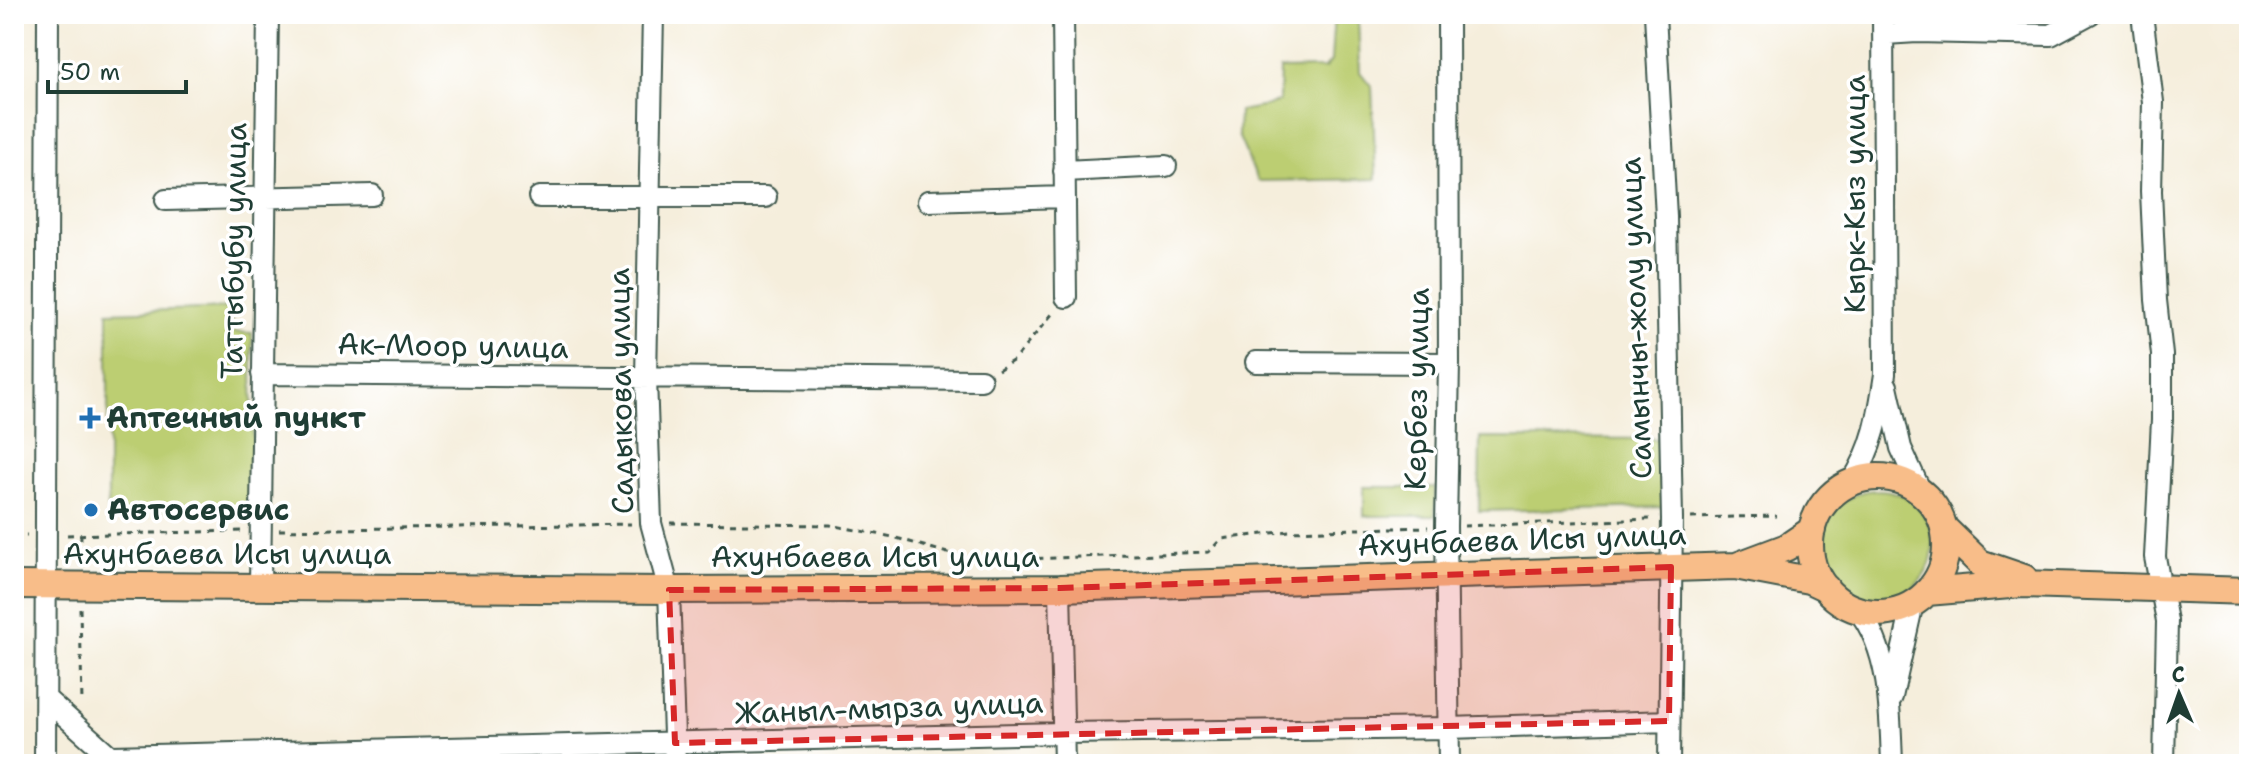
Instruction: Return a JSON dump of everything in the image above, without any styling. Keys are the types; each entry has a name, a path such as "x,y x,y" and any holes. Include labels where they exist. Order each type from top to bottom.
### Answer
{"main road":[{"path":"1920,598 1938,578 1945,560 1944,528 1936,508 1921,492 1893,479 1872,477 1851,483 1826,502 1812,530 1812,562 1826,588 1840,601 1858,610 1888,612 1920,598 1995,585 2249,591"},
{"path":"1944,528 1980,563 2019,577 2067,585"},
{"name":"Ахунбаева Исы улица","path":"1735,566 1774,553 1812,530"},
{"name":"Ахунбаева Исы улица","path":"14,585 669,590 1060,588 1735,566 1809,580 1826,588"}],"street":[{"path":"45,764 48,14"},
{"name":"Таттыбубу улица","path":"260,585 268,14"},
{"name":"Садыкова улица","path":"653,14 646,378 651,523 669,590 675,754"},
{"path":"1063,14 1066,297"},
{"name":"Кербез улица","path":"1448,14 1446,526 1449,764"},
{"name":"Самынчы-жолу улица","path":"1655,14 1666,217 1672,519 1669,764"},
{"path":"1884,24 1918,23 2051,35 2090,14"},
{"path":"2142,14 2153,102 2151,191 2162,355 2155,557 2167,621 2164,764"},
{"name":"Кырк-Кыз улица","path":"1851,483 1871,447 1885,374 1884,24"},
{"path":"1064,171 1166,166"},
{"path":"166,200 372,195"},
{"path":"539,197 766,197"},
{"path":"928,201 1065,197"},
{"path":"1256,362 1449,363"},
{"name":"Ак-Моор улица","path":"262,374 981,380"},
{"name":"Кырк-Кыз улица","path":"1885,374 1901,448 1921,492"},
{"path":"1060,588 1064,764"},
{"path":"1890,705 1920,598"},
{"path":"1858,610 1877,641 1890,705 1892,764"},
{"path":"46,699 115,760"},
{"name":"Жаныл-мырза улица","path":"115,760 675,754 1063,733 1449,728 1669,721"}],"path":[{"path":"981,380 1014,360 1066,297"},
{"path":"14,369 17,371 14,457"},
{"path":"14,535 651,523 830,525 893,537 975,561 1209,552 1221,539 1289,531 1776,516"},
{"path":"81,534 82,731"}],"highlighted area":[{"path":"1671,567 1669,721 675,743 669,590 1060,588"}],"green space":[{"path":"1334,14 1358,14 1360,72 1372,87 1376,179 1258,181 1238,135 1239,111 1279,101 1280,69 1325,68 1331,61"},
{"path":"232,308 233,332 252,333 253,508 108,512 108,312"},
{"path":"1480,438 1665,439 1667,507 1479,511"},
{"path":"1364,487 1435,487 1435,516 1364,516"},
{"path":"1878,490 1899,494 1917,506 1929,524 1933,545 1929,566 1917,584 1899,596 1878,600 1857,596 1839,584 1827,566 1823,545 1827,524 1839,506 1857,494"}],"place":[{"name":"Аптечный пункт","path":"90,418"},
{"name":"Автосервис","path":"91,510"}]}
